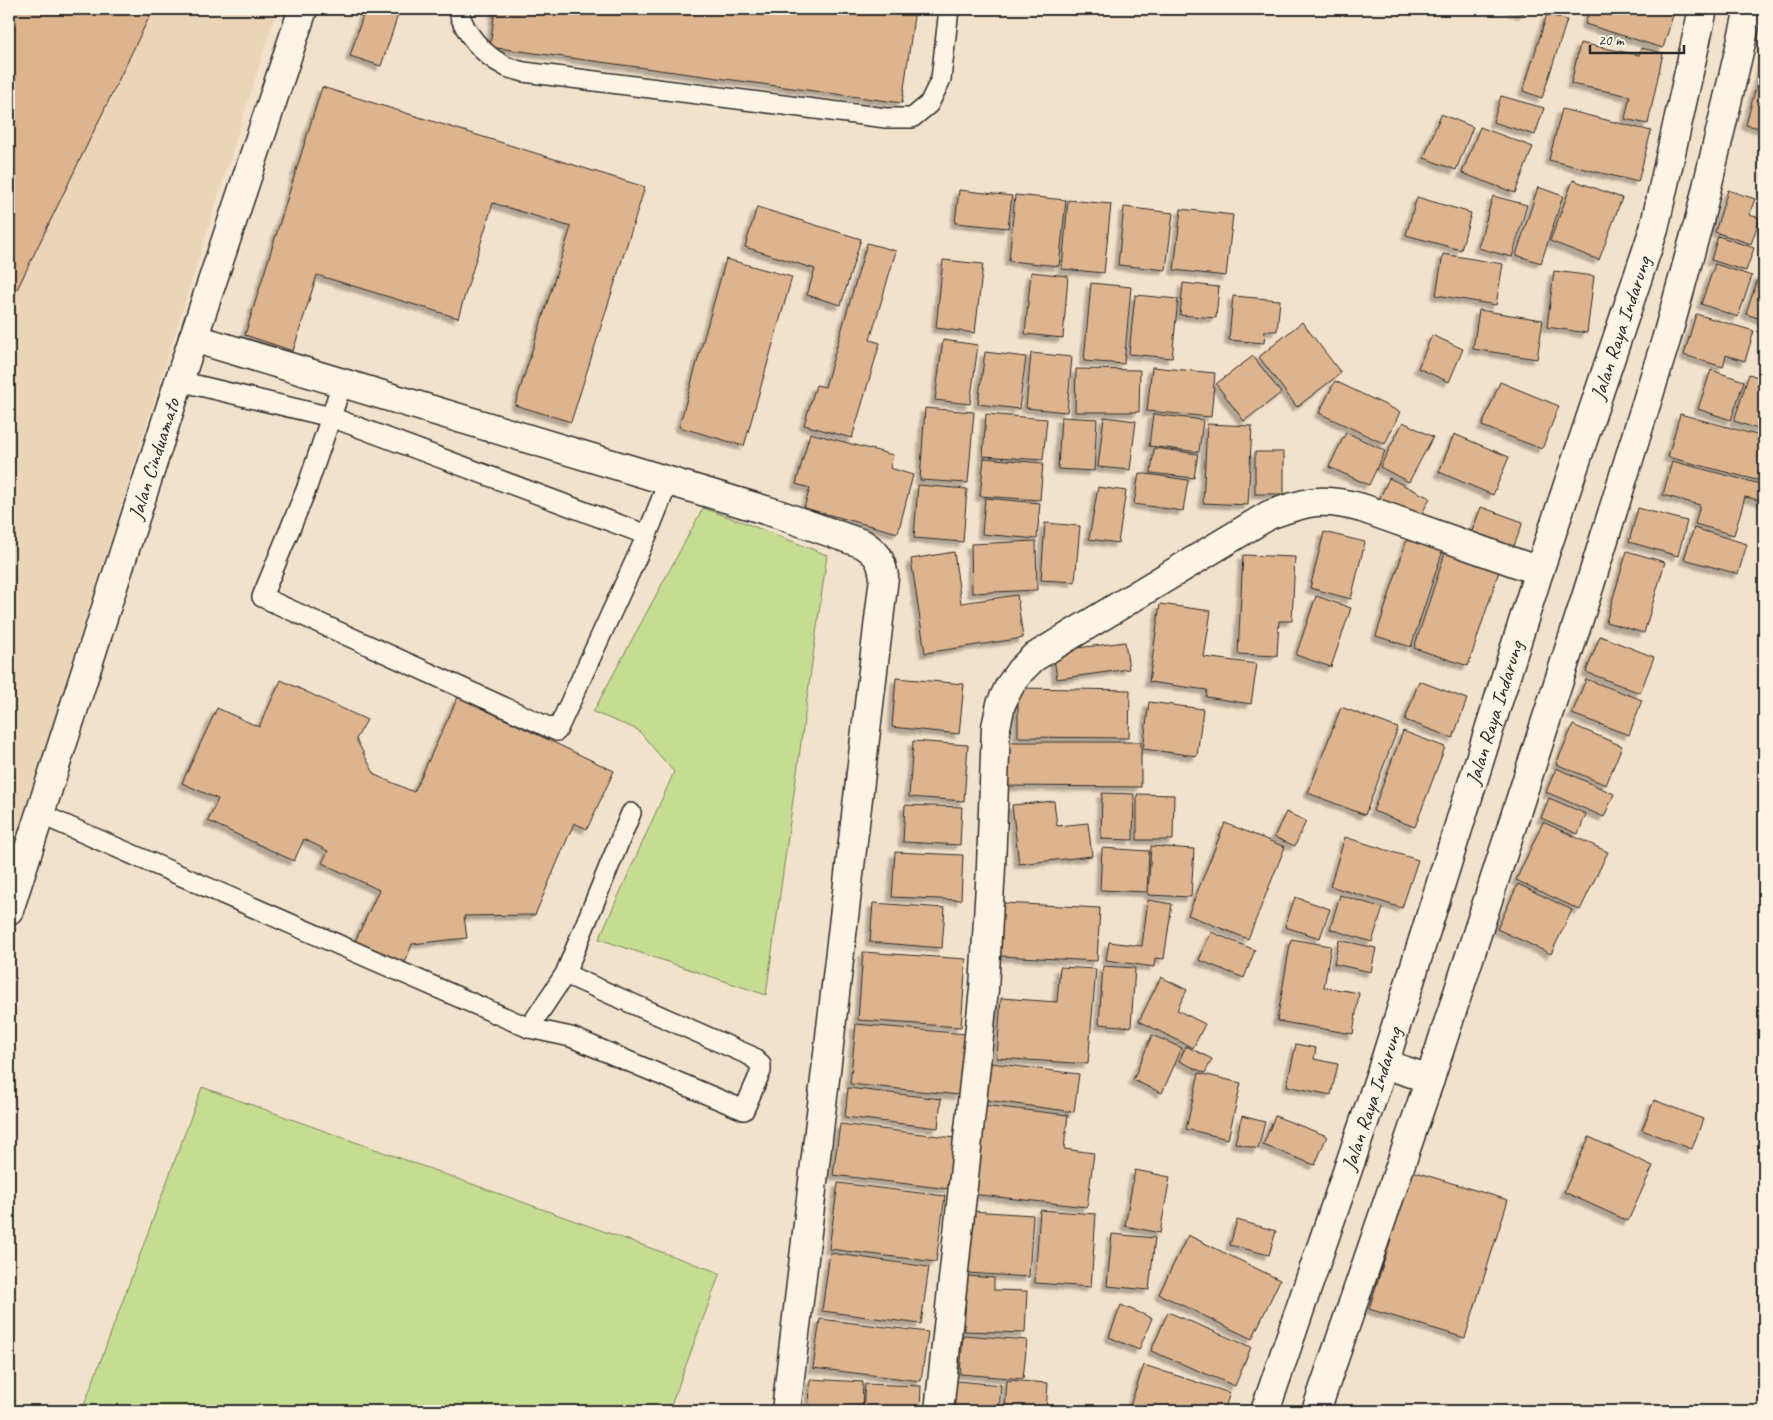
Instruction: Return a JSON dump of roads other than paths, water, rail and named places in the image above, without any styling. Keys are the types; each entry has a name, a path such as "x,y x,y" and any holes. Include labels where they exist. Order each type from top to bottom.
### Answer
{"main road":[{"name":"Jalan Cinduamato","path":"9,910 193,338 303,9"},
{"name":"Jalan Raya Indarung","path":"1265,1411 1384,1064 1539,571 1654,229 1703,9"},
{"name":"Jalan Raya Indarung","path":"1316,1411 1430,1079 1590,585 1666,340 1700,222 1749,9"},
{"path":"193,338 775,512 863,544 874,551 882,562 884,577 786,1411"},
{"path":"939,1411 984,989 996,727 1001,704 1020,671 1033,658 1269,515 1316,500 1342,502 1362,508 1539,571"},
{"path":"1384,1064 1430,1079"}],"lane":[{"path":"458,9 472,39 488,55 505,66 524,72 886,118 912,118 929,104 941,78 949,9"},
{"path":"179,381 331,417 647,536"},
{"path":"342,383 306,490 262,597 557,731 647,536 669,480"},
{"path":"529,1028 565,974 631,813"},
{"path":"40,814 529,1028 571,1037 744,1110 761,1071 761,1065 751,1056 565,974"}]}
